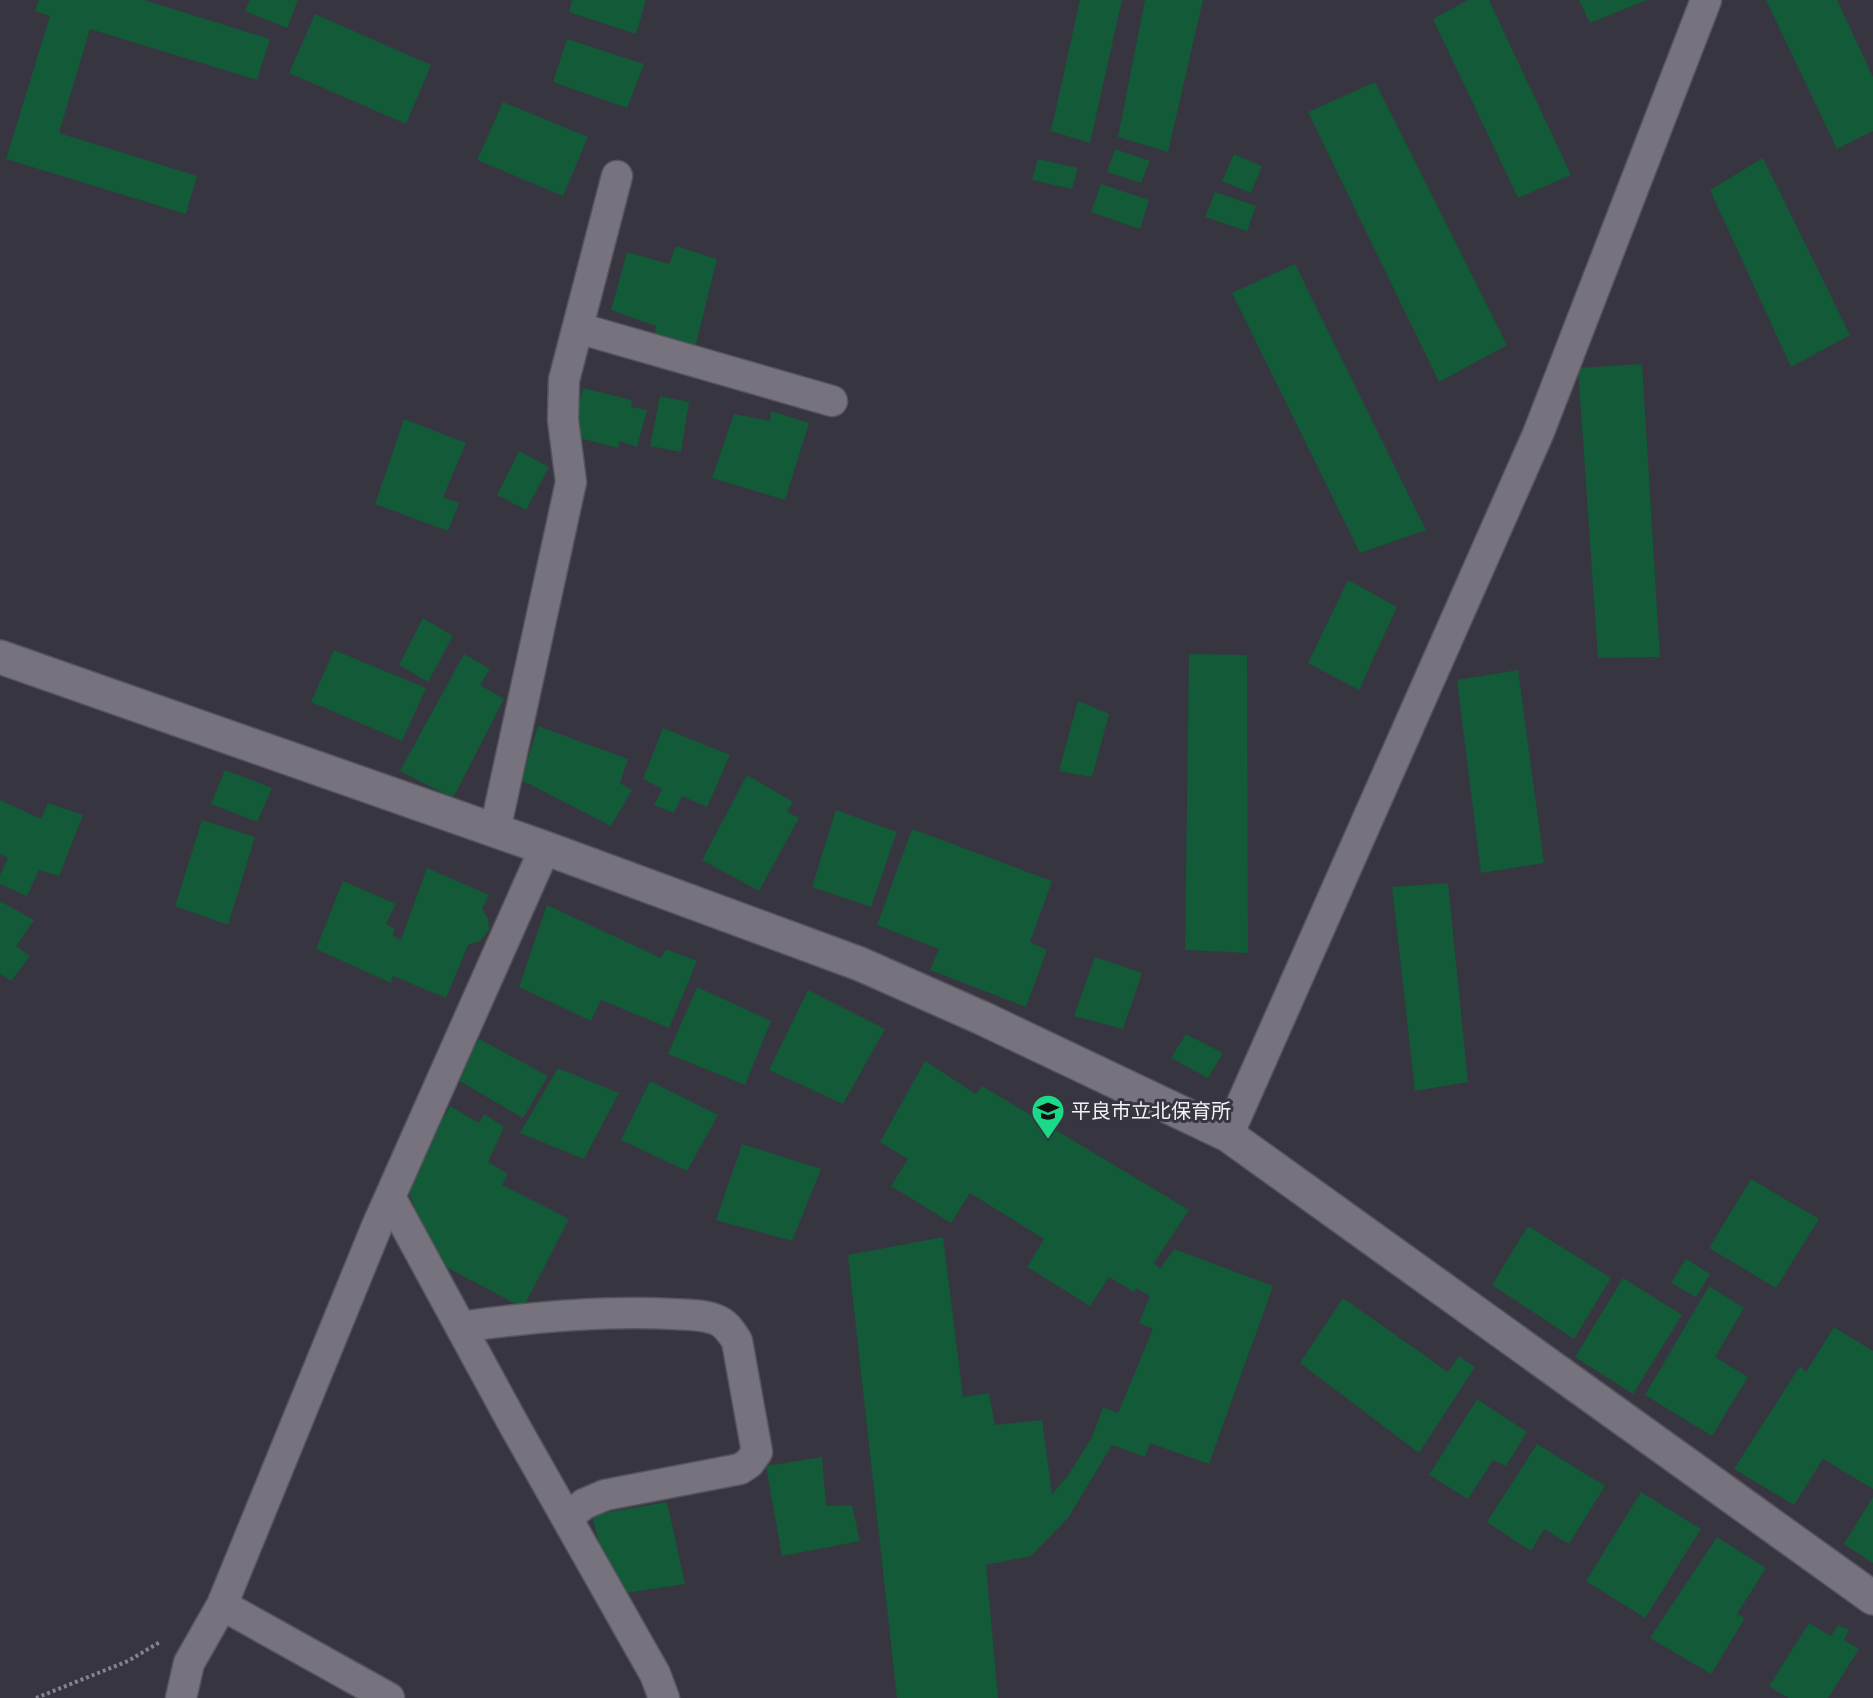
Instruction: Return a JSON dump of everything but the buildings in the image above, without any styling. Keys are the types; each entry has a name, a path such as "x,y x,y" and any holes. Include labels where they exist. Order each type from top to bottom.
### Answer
{"street":[{"path":"1228,1135 1538,434 1706,0"},
{"path":"495,830 571,482 563,420 564,380 617,176"},
{"path":"578,328 832,401"},
{"path":"0,657 546,848 860,964 992,1022 1228,1135 1873,1598"},
{"path":"181,1698 189,1663 222,1605 390,1197 546,848"},
{"path":"390,1197 655,1674 664,1698"},
{"path":"461,1327 525,1318 639,1312 697,1316 718,1320 729,1328 738,1341 757,1452 749,1463 740,1469 605,1495 584,1504 567,1518"},
{"path":"222,1605 389,1698"}],"path":[{"path":"36,1698 128,1661 166,1639"}],"place":[{"name":"平良市立北保育所","path":"1048,1140"}]}
